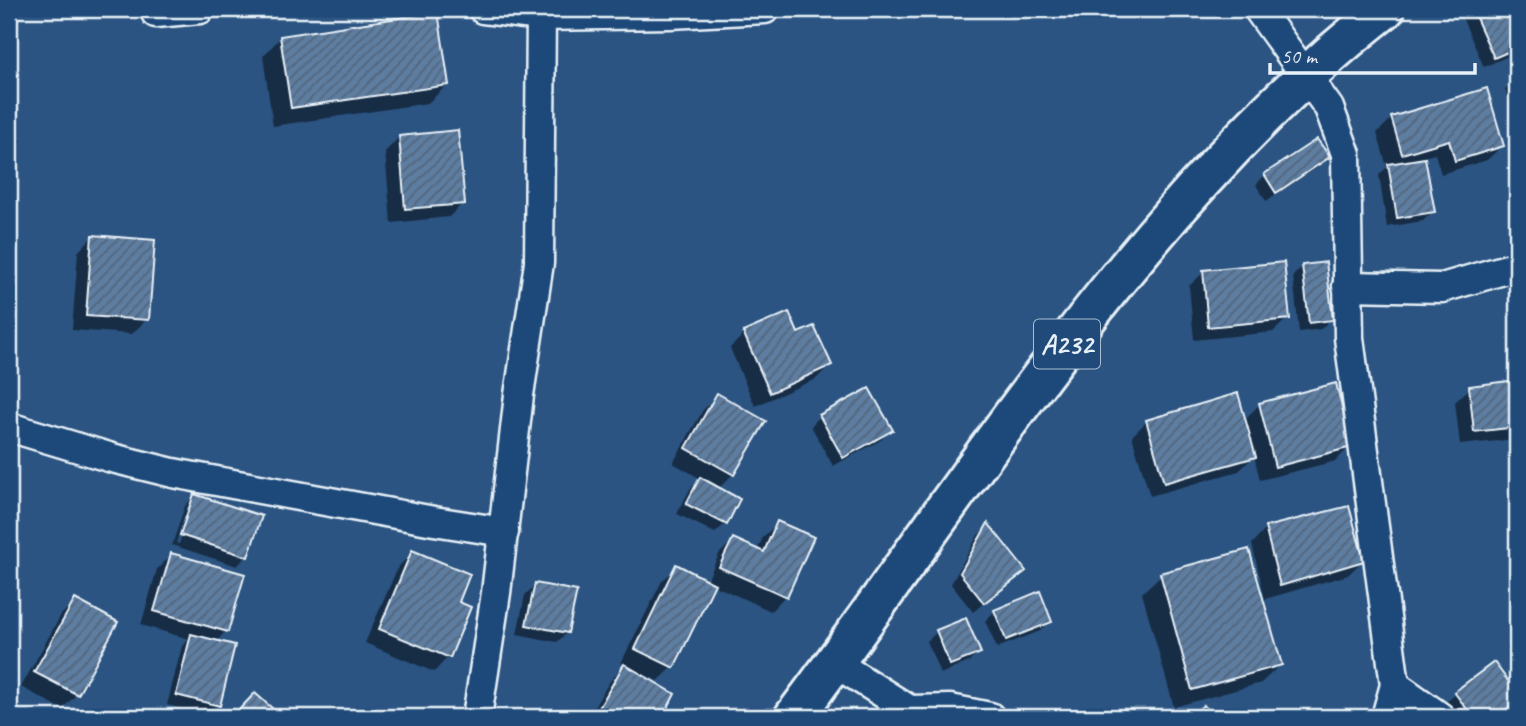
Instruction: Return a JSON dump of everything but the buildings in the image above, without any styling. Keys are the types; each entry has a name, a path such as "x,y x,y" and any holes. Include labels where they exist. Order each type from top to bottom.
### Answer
{"main road":[{"name":"A232","path":"794,717 1068,342 1201,180 1305,74 1384,9"}],"street":[{"path":"156,13 200,9"},
{"path":"483,9 670,14 765,9"},
{"path":"1258,9 1329,108 1346,154 1349,338 1395,685 1386,717"},
{"path":"477,717 539,262 541,12"},
{"path":"1347,286 1442,288 1517,266"},
{"path":"9,427 112,458 173,472 434,522 504,532"},
{"path":"835,663 916,714 950,709 990,717"},
{"path":"1395,685 1440,717"}]}
